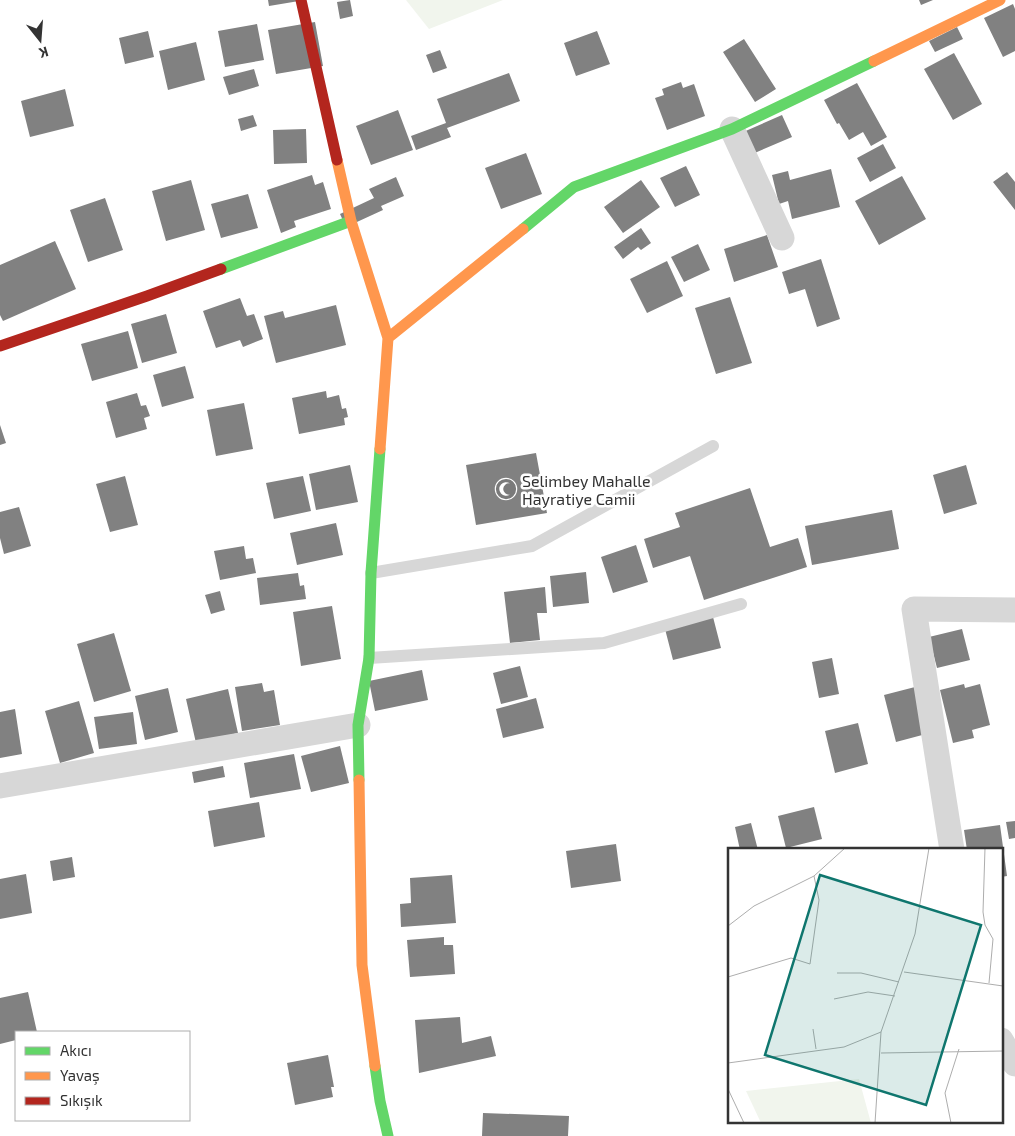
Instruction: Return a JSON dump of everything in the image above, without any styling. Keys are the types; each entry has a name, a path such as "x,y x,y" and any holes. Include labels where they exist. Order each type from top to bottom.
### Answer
{"street":[{"path":"301,0 350,220 388,338 371,573 369,658 358,725 362,965 380,1101 388,1136"},
{"path":"388,338 574,187 732,129 1000,0"},
{"path":"732,129 782,238"},
{"path":"0,346 147,296 350,220"},
{"path":"952,848 914,609 1015,610"},
{"path":"0,786 358,725"},
{"path":"1002,1042 1015,1064"}],"lane":[{"path":"371,573 532,546 713,446"},
{"path":"369,658 604,643 742,604"}],"shaded area":[{"path":"406,0 503,0 429,29"}],"building":[{"path":"268,0 298,0 299,1 269,6"},
{"path":"350,0 353,16 340,19 337,2"},
{"path":"919,0 933,0 921,5"},
{"path":"1013,4 1015,9 1015,51 1003,57 984,18"},
{"path":"315,22 323,66 276,74 268,30"},
{"path":"257,24 264,60 225,67 218,31"},
{"path":"957,27 963,39 935,52 929,41"},
{"path":"148,31 154,57 125,64 119,38"},
{"path":"597,31 610,64 576,76 564,43"},
{"path":"744,39 776,89 755,102 723,52"},
{"path":"196,42 205,80 168,90 159,51"},
{"path":"440,50 447,68 433,73 426,55"},
{"path":"954,53 982,104 953,120 924,69"},
{"path":"254,69 259,86 229,95 223,77"},
{"path":"509,73 520,101 447,128 451,137 416,150 411,136 446,123 437,99"},
{"path":"681,82 683,88 694,84 705,116 667,130 655,98 664,95 662,89"},
{"path":"857,83 887,137 871,146 863,132 849,140 839,123 837,124 824,100"},
{"path":"65,89 74,126 30,137 21,101"},
{"path":"398,110 413,150 371,165 356,126"},
{"path":"253,115 257,126 241,131 238,119"},
{"path":"782,115 792,137 750,155 741,133"},
{"path":"306,129 307,163 274,164 273,130"},
{"path":"883,144 896,168 870,182 857,158"},
{"path":"526,153 542,194 501,209 485,168"},
{"path":"686,166 700,195 675,207 660,178"},
{"path":"831,169 840,207 792,219 788,201 779,204 772,175 788,171 790,180"},
{"path":"1007,172 1015,182 1015,210 993,182"},
{"path":"312,175 315,185 323,182 331,209 294,221 296,227 281,233 267,190"},
{"path":"902,176 926,219 879,245 855,201"},
{"path":"396,177 404,196 381,206 383,210 346,227 340,214 374,198 369,189"},
{"path":"191,180 205,230 166,241 152,191"},
{"path":"641,180 660,207 623,233 604,207"},
{"path":"248,194 258,228 221,238 211,204"},
{"path":"105,198 123,250 88,262 70,210"},
{"path":"641,228 651,243 641,250 638,247 623,259 614,247"},
{"path":"767,235 778,267 734,282 724,249"},
{"path":"55,241 76,289 3,321 0,315 0,265"},
{"path":"698,244 710,270 684,282 671,257"},
{"path":"821,259 840,319 817,327 805,289 789,294 782,272"},
{"path":"667,261 683,296 647,313 630,279"},
{"path":"730,297 752,363 716,374 695,308"},
{"path":"240,298 247,316 254,314 263,339 243,347 240,340 216,348 203,311"},
{"path":"336,305 346,345 276,363 264,316 283,311 285,318"},
{"path":"166,314 177,353 142,363 131,324"},
{"path":"128,331 138,368 92,381 81,344"},
{"path":"185,366 194,398 162,407 153,375"},
{"path":"326,391 327,398 339,395 342,409 346,408 348,417 344,418 345,425 299,434 292,398"},
{"path":"137,393 141,406 146,405 150,416 144,418 147,429 116,438 106,402"},
{"path":"244,403 253,449 216,456 207,410"},
{"path":"0,425 6,443 0,445"},
{"name":"Selimbey Mahalle Hayratiye Camii","path":"536,453 547,513 476,525 466,465"},
{"path":"350,465 358,502 316,510 309,474"},
{"path":"966,465 977,504 944,514 933,475"},
{"path":"125,476 138,525 110,532 96,484"},
{"path":"303,476 311,511 274,519 266,483"},
{"path":"750,488 770,547 798,538 807,567 704,600 690,556 653,568 644,539 680,527 675,513"},
{"path":"19,507 31,546 4,554 0,538 0,512"},
{"path":"892,510 899,549 812,565 805,526"},
{"path":"336,523 343,555 297,565 290,533"},
{"path":"636,545 648,582 613,593 601,557"},
{"path":"244,546 246,559 253,558 256,573 220,580 214,551"},
{"path":"586,572 589,603 553,607 550,576"},
{"path":"298,573 300,586 304,585 306,599 260,605 257,578"},
{"path":"545,587 547,613 537,613 540,640 510,643 504,592"},
{"path":"220,591 225,610 211,614 205,595"},
{"path":"332,606 341,659 301,666 293,612"},
{"path":"713,617 721,648 673,660 665,629"},
{"path":"962,629 970,660 937,668 929,637"},
{"path":"114,633 131,691 94,702 77,644"},
{"path":"832,658 839,694 819,698 812,662"},
{"path":"520,666 528,697 501,704 493,673"},
{"path":"422,670 428,700 375,711 369,681"},
{"path":"262,683 264,692 274,690 280,725 242,731 235,687"},
{"path":"964,684 965,688 980,684 990,725 972,730 974,738 953,743 940,690"},
{"path":"915,687 926,734 896,742 884,695"},
{"path":"168,688 178,732 145,740 135,696"},
{"path":"228,689 238,733 196,743 186,699"},
{"path":"536,698 544,728 503,738 496,709"},
{"path":"79,701 94,753 60,763 45,711"},
{"path":"15,709 22,754 0,758 0,712"},
{"path":"133,712 137,744 99,749 94,717"},
{"path":"858,723 868,764 835,773 825,731"},
{"path":"340,746 349,783 311,792 301,756"},
{"path":"294,754 301,789 250,798 244,763"},
{"path":"223,766 225,777 194,783 192,772"},
{"path":"259,802 265,837 214,847 208,811"},
{"path":"814,807 822,839 786,848 778,816"},
{"path":"1015,821 1015,838 1009,839 1006,822"},
{"path":"751,823 757,848 740,848 735,827"},
{"path":"1000,825 1007,876 1002,877 1002,848 967,848 964,830"},
{"path":"616,844 621,881 571,888 566,851"},
{"path":"72,857 75,877 53,881 50,861"},
{"path":"26,874 32,913 0,919 0,879"},
{"path":"452,875 456,923 401,927 400,904 411,903 410,878"},
{"path":"444,937 444,945 453,945 455,974 410,977 407,940"},
{"path":"28,992 37,1031 15,1031 15,1040 0,1044 0,998"},
{"path":"460,1017 462,1043 491,1036 496,1056 419,1073 415,1020"},
{"path":"328,1055 334,1087 331,1087 333,1097 295,1105 287,1063"},
{"path":"483,1113 569,1116 568,1136 482,1136"}],"traffic: fast":[{"path":"523,229 574,187 732,129 874,61"},
{"path":"221,269 351,221"},
{"path":"359,780 358,725 369,658 371,573 380,449"},
{"path":"375,1066 388,1136"}],"traffic: slow":[{"path":"874,61 1000,0"},
{"path":"337,160 351,221 388,338 380,449"},
{"path":"388,338 523,229"},
{"path":"359,780 362,965 375,1066"}],"traffic: jam":[{"path":"301,0 337,160"},
{"path":"0,346 221,269"}],"place":[{"name":"Selimbey Mahalle Hayratiye Camii","path":"506,489"}]}
